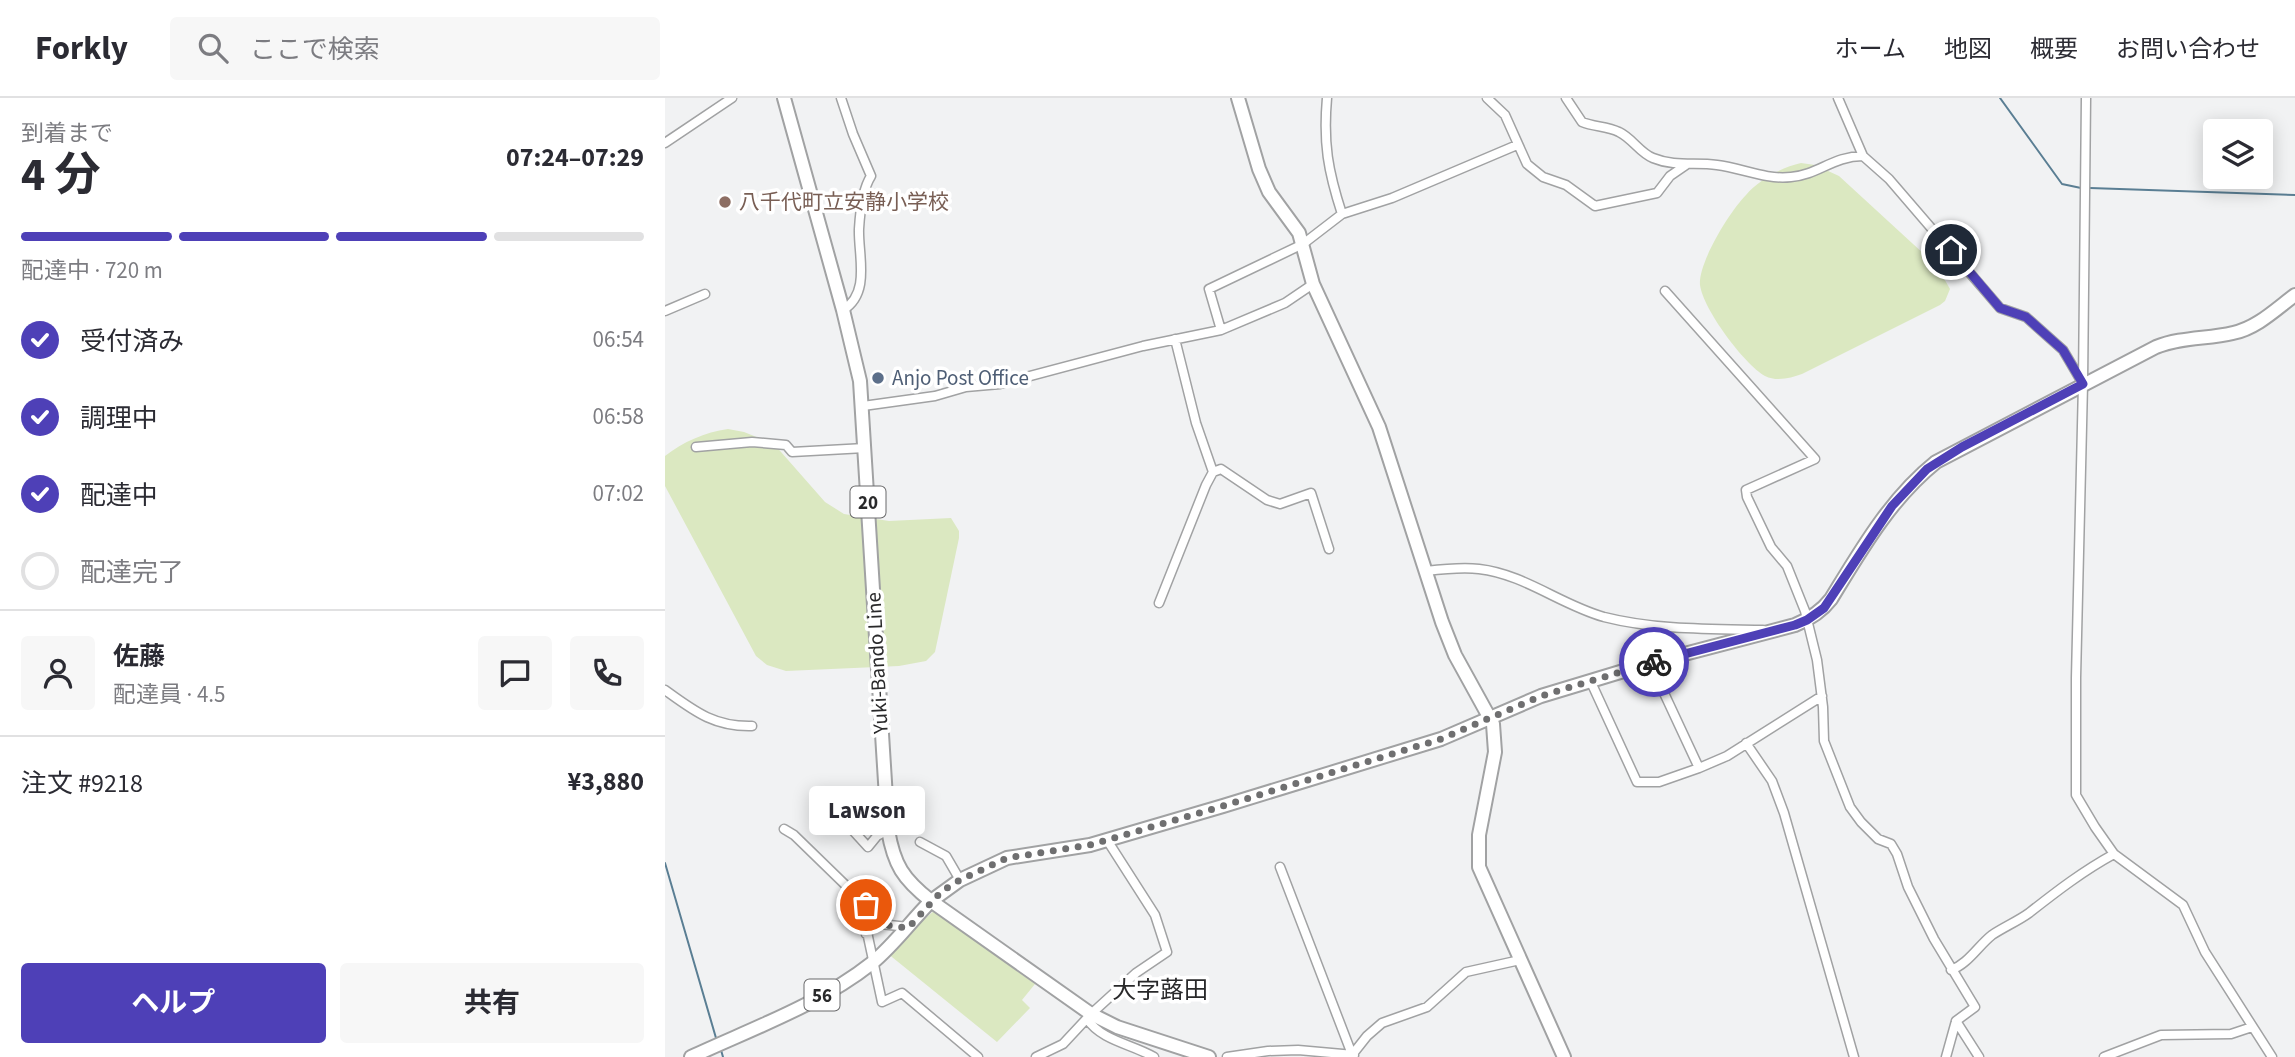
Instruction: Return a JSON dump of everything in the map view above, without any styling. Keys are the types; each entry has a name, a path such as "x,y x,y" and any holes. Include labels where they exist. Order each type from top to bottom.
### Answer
{"street":[{"path":"665,143 733,98"},
{"name":"Yuki-Bando Line","path":"785,98 856,361 863,406 888,830 893,853 902,873 931,901 1089,1016 1209,1057"},
{"path":"841,98 871,176 866,185 859,223 859,290 856,299 843,310"},
{"path":"1238,98 1269,192 1299,233 1313,284 1379,427 1455,655 1491,718 1495,734 1495,752 1479,835 1479,867 1564,1057"},
{"path":"1327,98 1324,129 1329,174 1342,214"},
{"path":"1487,98 1505,115 1527,164 1543,177 1566,185 1595,206 1657,192 1670,176 1686,165"},
{"path":"1566,98 1582,121 1620,132 1649,157 1686,165 1718,165 1769,178 1790,177 1815,170 1839,158 1863,156"},
{"path":"1838,98 1863,156 1889,179 2000,308 2026,317 2063,350 2083,384"},
{"path":"2086,98 2076,796 2114,854 2183,905 2205,953 2272,1057"},
{"path":"1221,330 1209,289 1303,244 1342,214 1392,198 1517,145"},
{"path":"863,406 935,396 966,387 1000,384 1175,339 1221,330 1285,303 1313,284"},
{"path":"1665,291 1815,458 1746,490 1747,497 1771,547 1787,566 1807,620 1817,660 1824,741 1850,807 1878,839 1891,844 1898,854 1908,887 1951,970 1975,1007 1956,1021 1946,1057"},
{"path":"665,311 705,294"},
{"path":"931,901 960,880 1007,858 1107,840 1441,739 1541,696 1590,680 1807,620 1824,608 1892,506 1927,469 1962,447 2165,344 2245,330 2295,295"},
{"path":"1175,339 1196,423 1213,472"},
{"path":"697,447 752,442 786,445 792,452 865,448"},
{"path":"1159,603 1206,485 1213,472 1221,468 1267,500 1280,504 1311,493 1329,549"},
{"path":"1426,571 1480,569 1520,580 1591,612 1625,621 1683,628 1778,630"},
{"path":"1650,663 1699,768"},
{"path":"1590,680 1637,782 1658,782 1727,756 1822,696"},
{"path":"665,690 711,720 728,725 752,726"},
{"path":"1746,743 1772,781 1784,813 1854,1057"},
{"path":"847,824 868,847 877,836 888,830"},
{"path":"784,829 794,835 866,905 872,918 866,935 882,1002 902,993 978,1057"},
{"path":"1036,1057 1063,1044 1136,973 1167,952 1155,915 1107,840"},
{"path":"919,842 946,856 960,880"},
{"path":"1951,970 1971,957 1985,941 2002,928 2027,914 2080,873 2114,854"},
{"path":"1280,867 1354,1056"},
{"name":"56","path":"691,1057 831,990 873,962 931,901"},
{"path":"871,923 908,928"},
{"path":"1354,1056 1367,1036 1382,1023 1427,1007 1466,972 1520,960"},
{"path":"1089,1016 1093,1027 1103,1035 1154,1057"},
{"path":"1956,1021 1979,1057"},
{"path":"2104,1057 2161,1035 2231,1034 2252,1027"},
{"path":"1227,1057 1268,1051 1354,1056"}],"green space":[{"path":"1801,163 1815,165 1839,176 1937,266 1950,289 1945,301 1940,305 1802,374 1774,379 1756,370 1746,360 1716,321 1703,295 1701,275 1716,238 1746,195 1771,175"},
{"path":"728,429 744,432 774,444 825,502 844,514 889,521 951,518 959,531 959,538 935,652 926,661 899,666 786,671 767,665 756,656 665,486 665,456 695,438"},
{"path":"934,911 1035,984 1022,1000 1030,1008 997,1042 887,953 920,920"}],"waterway":[{"path":"2000,98 2062,184 2081,188"},
{"path":"2090,188 2295,195"},
{"path":"665,863 716,1038"},
{"path":"721,1050 723,1057"}],"way so far":[{"path":"866,905 872,918 871,923 908,928 942,891 1007,858 1025,853 1090,845 1223,806 1441,739 1541,696 1654,662"}],"place":[{"name":"八千代町立安静小学校","path":"725,202"},
{"name":"Anjo Post Office","path":"878,378"},
{"name":"Lawson","path":"866,905"}],"district":[{"name":"大字蕗田","path":"1160,990"}],"route":[{"path":"1654,662 1807,620 1824,608 1892,506 1927,469 1962,447 2083,384 2063,350 2026,317 2000,308 1951,250"}]}
